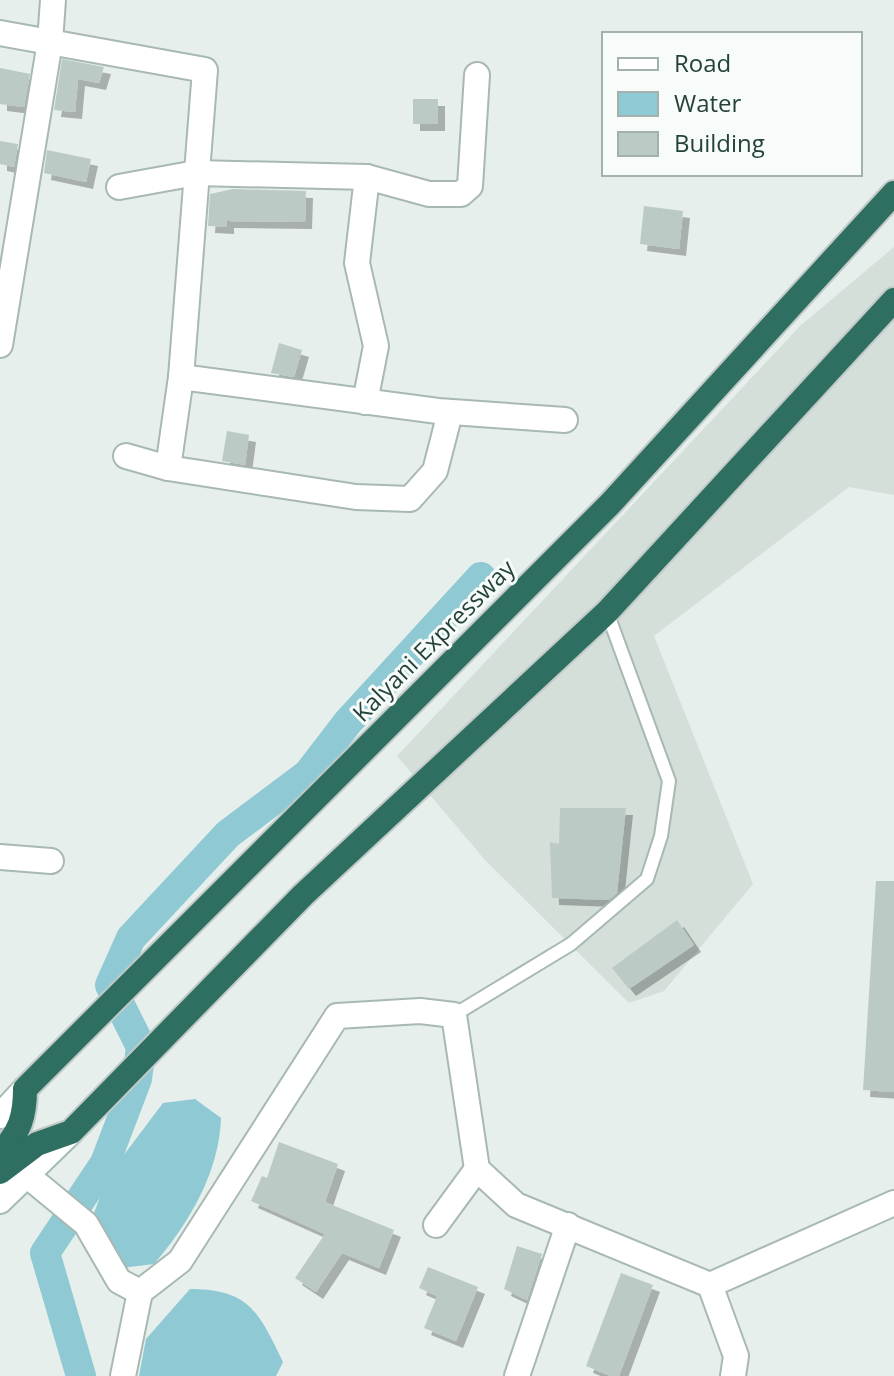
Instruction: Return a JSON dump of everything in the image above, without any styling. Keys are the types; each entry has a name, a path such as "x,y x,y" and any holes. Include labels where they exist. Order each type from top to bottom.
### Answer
{"highway":[{"name":"Kalyani Expressway","path":"25,1089 610,504 894,193"},
{"path":"10,1161 37,1144 71,1132 303,895 607,612 894,300"},
{"path":"10,1161 25,1114 25,1089"}],"street":[{"path":"0,345 50,42 53,0"},
{"path":"0,33 205,70 181,377 168,468"},
{"path":"119,187 196,173 367,177 446,197 461,194 470,186 477,75"},
{"path":"365,402 376,346 357,263 367,177"},
{"path":"181,377 450,413 565,420"},
{"path":"126,456 168,468 356,497 410,499 435,471 450,413"},
{"path":"0,857 51,861"},
{"path":"123,1376 140,1292 180,1261 222,1200 337,1016 420,1011 454,1015 477,1169 516,1205 710,1285 894,1203"},
{"name":"Kalyani Expressway","path":"0,1116 25,1089"},
{"path":"0,1201 10,1161 86,1224 119,1281 140,1292"},
{"path":"436,1225 477,1169"},
{"path":"517,1376 568,1225"},
{"path":"710,1285 736,1356 733,1376"}],"lane":[{"path":"454,1015 571,944 647,879 661,836 669,781 607,612"}],"shaded area":[{"path":"894,247 894,495 849,487 654,636 753,884 664,991 629,1003 485,860 397,756 800,326"}],"water":[{"path":"195,1099 221,1118 215,1158 208,1178 179,1232 154,1264 121,1268 91,1221 108,1176 163,1103"},
{"path":"190,1289 226,1294 250,1307 267,1330 283,1362 276,1376 139,1376 146,1339"}],"building":[{"path":"62,59 104,67 99,83 78,79 75,112 54,110"},
{"path":"0,68 30,74 24,107 0,104"},
{"path":"413,99 438,99 438,124 413,124"},
{"path":"0,141 18,144 14,167 0,164"},
{"path":"47,150 91,159 86,182 44,173"},
{"path":"233,189 306,191 305,222 227,221 227,227 208,226 210,194"},
{"path":"644,206 683,211 679,249 640,244"},
{"path":"279,343 302,350 294,377 271,373"},
{"path":"227,431 249,435 245,465 222,461"},
{"path":"560,808 626,808 617,893 609,900 552,898 550,842 559,844"},
{"path":"876,881 894,881 894,1092 863,1090"},
{"path":"677,920 694,945 629,989 612,968"},
{"path":"279,1142 338,1164 325,1202 394,1230 379,1268 342,1253 316,1292 295,1278 325,1234 251,1201 262,1176 267,1178"},
{"path":"517,1246 542,1254 527,1300 504,1289"},
{"path":"428,1267 478,1287 456,1341 424,1328 437,1296 419,1288"},
{"path":"621,1273 653,1285 619,1376 611,1376 586,1366"}],"waterway":[{"path":"81,1376 45,1253 105,1163 137,1079 141,1047 110,985 131,938 228,834 308,774 348,722 481,577"}]}
